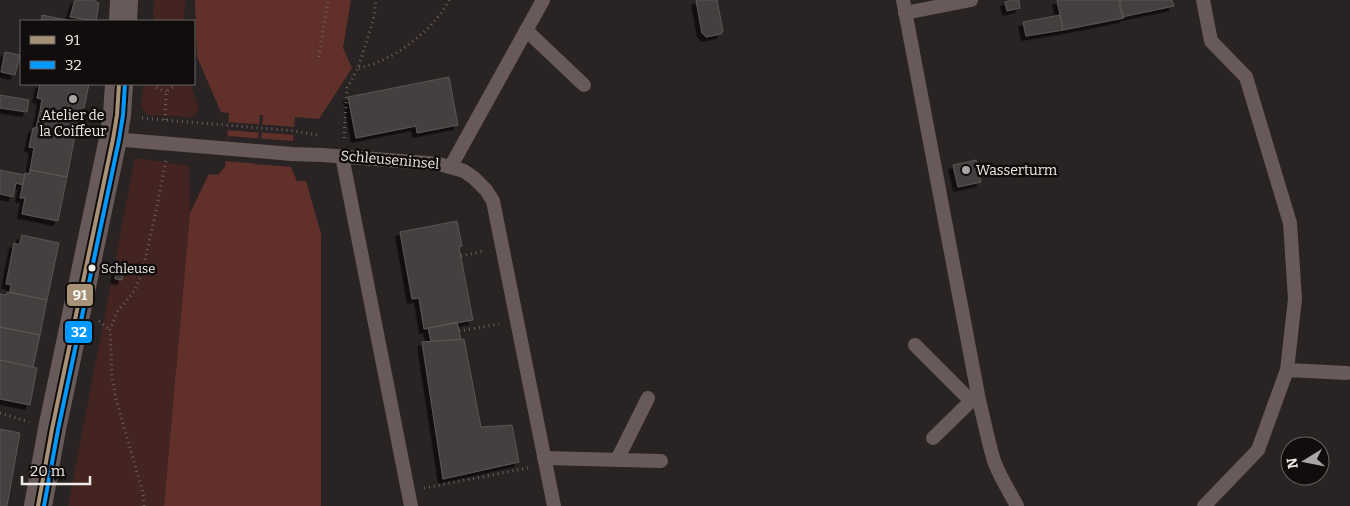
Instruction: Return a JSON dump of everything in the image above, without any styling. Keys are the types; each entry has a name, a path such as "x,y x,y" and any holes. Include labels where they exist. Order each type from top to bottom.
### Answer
{"street":[{"path":"123,20 124,0"},
{"path":"38,506 52,429 115,127 119,85"}],"lane":[{"path":"451,166 543,0"},
{"path":"971,0 904,6 975,401 994,460 1002,480 1017,506"},
{"path":"1202,0 1211,41 1246,77 1290,223 1295,299 1287,370 1258,450 1204,506"},
{"path":"526,30 584,85"},
{"name":"Schleuseninsel","path":"115,127 170,143 439,164 464,171 474,178 486,190 492,202 554,506"},
{"path":"342,156 411,506"},
{"path":"915,345 975,401"},
{"path":"1287,370 1347,373"},
{"path":"617,460 648,398"},
{"path":"933,438 975,401"},
{"path":"545,462 660,461"}],"path":[{"path":"319,57 328,0"},
{"path":"342,156 347,88 358,68 373,21 376,0"},
{"path":"358,68 377,63 412,42 434,21 449,0"},
{"path":"157,85 156,87 166,92"},
{"path":"166,92 175,85"},
{"path":"165,120 166,92"},
{"path":"115,127 165,120 295,131 322,136"},
{"path":"144,506 143,493 113,385 110,330 117,312 135,290 142,273 170,143"},
{"path":"461,256 502,248"},
{"path":"459,332 517,321"},
{"path":"0,413 52,429"},
{"path":"408,490 545,462"}],"shaded area":[{"path":"154,0 185,0 184,20 153,20"},
{"path":"195,0 351,0 343,48 352,68 319,119 295,117 291,167 297,181 306,181 321,234 321,506 164,506 190,213 209,174 218,175 225,167 229,113 221,112 197,57","holes":["260,115 263,115 259,165 256,165"]},
{"path":"144,85 191,85 199,111 192,117 148,115 143,109"},
{"path":"135,158 189,166 190,213 164,506 68,506"}],"pier":[{"path":"227,122 296,127 295,135 226,130"},
{"path":"228,136 293,141 291,167 225,161"}],"building":[{"path":"75,0 93,0 99,3 96,20 70,17"},
{"path":"696,0 717,0 723,31 721,34 706,37 702,33"},
{"path":"1019,0 1020,8 1007,11 1005,2"},
{"path":"1057,0 1120,0 1124,18 1063,30"},
{"path":"1118,0 1172,0 1174,6 1122,17"},
{"path":"42,15 67,20 41,20"},
{"path":"1060,15 1063,30 1026,36 1023,22"},
{"path":"5,52 20,55 15,75 1,72"},
{"path":"449,77 458,125 417,133 416,126 356,138 348,97"},
{"path":"40,85 89,85 84,108 81,108 78,120 40,111 42,99 37,98"},
{"path":"0,95 29,100 27,112 0,108"},
{"path":"40,111 78,120 67,177 30,170 34,148 29,147 33,128 36,128"},
{"name":"Wasserturm","path":"976,160 981,182 958,187 953,165"},
{"path":"0,170 25,175 23,185 16,183 13,197 0,194"},
{"path":"30,170 67,177 58,221 22,214 25,198 20,198 25,173 29,174"},
{"path":"457,221 462,246 459,247 473,320 424,329 419,298 412,299 400,232"},
{"path":"22,235 59,243 47,300 10,292 11,285 6,284 14,243 19,245"},
{"path":"117,269 124,270 122,280 115,279"},
{"path":"7,292 47,300 40,335 0,327 0,294 6,295"},
{"path":"457,322 461,340 431,341 428,328"},
{"path":"0,327 40,335 33,367 0,360"},
{"path":"464,339 481,427 512,425 519,462 443,479 422,342"},
{"path":"0,360 37,368 30,405 0,399"},
{"path":"0,429 20,433 7,506 0,506"}],"transit line":[{"name":"91","path":"38,506 52,429 113,139 119,85"},
{"name":"32","path":"44,506 58,430 119,140 125,85"}],"place":[{"name":"Atelier de la Coiffeur","path":"73,99"},
{"name":"Wasserturm","path":"966,170"},
{"name":"Schleuse","path":"92,268"}]}
